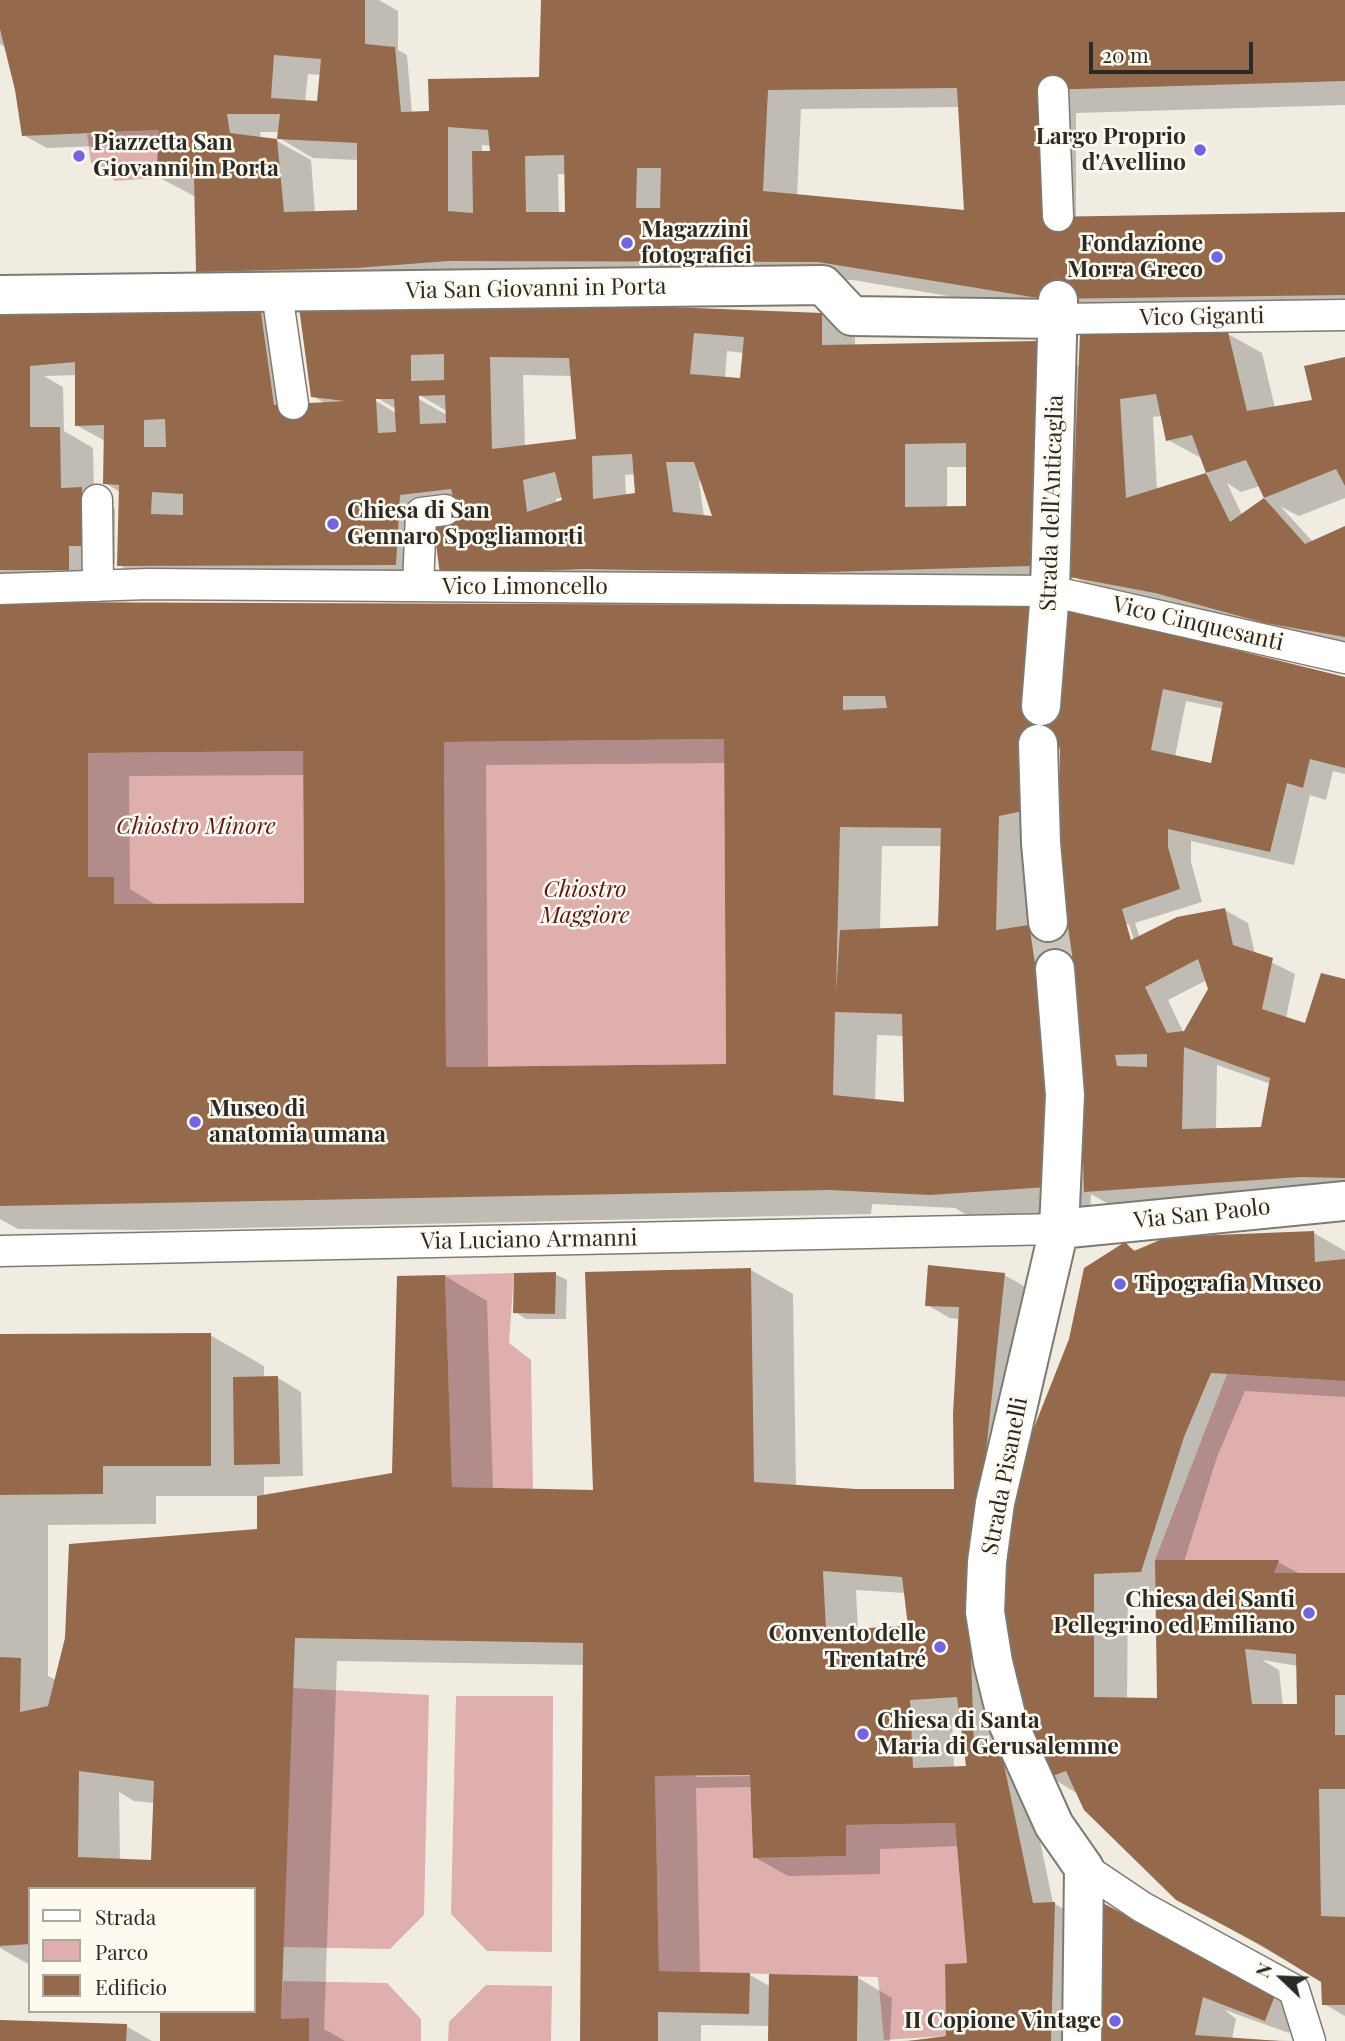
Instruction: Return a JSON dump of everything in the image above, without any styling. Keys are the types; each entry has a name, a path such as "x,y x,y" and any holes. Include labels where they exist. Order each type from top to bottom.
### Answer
{"street":[{"name":"Via San Giovanni in Porta","path":"0,295 823,285 852,316 1058,309"},
{"name":"Strada dell'Anticaglia","path":"1041,706 1050,591 1058,309"},
{"path":"1038,744 1041,844 1048,922"},
{"path":"1055,969 1065,1095 1059,1229"},
{"name":"Via San Paolo","path":"1059,1229 1345,1200"},
{"name":"Strada Pisanelli","path":"1059,1229 995,1503 987,1562 985,1612 993,1662 1008,1723 1054,1825 1084,1868"},
{"path":"1082,2041 1084,1868"}],"lane":[{"path":"1053,91 1058,216"},
{"path":"277,293 293,404"},
{"name":"Vico Giganti","path":"1058,309 1345,314"},
{"path":"97,500 98,586"},
{"path":"418,586 421,513 446,510"},
{"name":"Vico Limoncello","path":"0,589 98,586 418,586 1050,591"},
{"name":"Vico Cinquesanti","path":"1050,591 1345,658"},
{"name":"Via Luciano Armanni","path":"0,1251 1059,1229"},
{"path":"1084,1868 1143,1907 1294,1990 1310,2041"}],"green space":[{"path":"159,130 156,178 115,181 91,163 87,134"},
{"name":"Chiostro Maggiore","path":"724,739 726,1064 446,1067 444,742"},
{"name":"Chiostro Minore","path":"303,751 304,903 114,904 88,877 88,753"},
{"path":"514,1273 509,1343 531,1360 533,1489 452,1487 445,1275"},
{"path":"1227,1374 1345,1381 1345,1573 1274,1573 1155,1560"},
{"path":"293,1688 429,1695 424,1915 390,1949 283,1947"},
{"path":"456,1696 553,1696 552,1952 487,1951 451,1914"},
{"path":"750,1775 753,1858 846,1856 846,1825 955,1823 967,1963 945,1964 946,2036 884,2040 878,1977 659,1971 655,1776"},
{"path":"283,1981 387,1983 421,2019 421,2041 309,2041 309,2019 281,2019"},
{"path":"486,1985 552,1986 551,2041 448,2041 449,2022"}],"building":[{"path":"0,0 365,0 365,44 395,47 401,112 429,111 428,79 539,77 541,0 1345,0 1345,81 1043,90 1042,217 1345,212 1345,295 1044,299 818,262 449,261 356,268 196,272 194,177 156,178 159,130 22,136 15,90 0,29","holes":["274,55 321,59 317,101 271,98","957,88 964,210 763,191 768,90","227,114 280,114 277,139 230,133","448,127 488,130 490,151 472,151 473,213 448,211","277,139 357,143 357,210 284,212","564,155 565,212 526,212 525,156","637,168 661,168 660,208 636,208"]},
{"path":"594,304 822,313 822,345 1038,341 1030,566 797,573 584,569 440,575 433,520 458,518 451,489 400,495 396,565 117,566 119,485 103,484 104,425 75,426 75,362 30,366 30,427 60,427 61,488 82,487 82,546 69,546 69,570 0,570 0,309 260,306 274,405 345,401 311,397 299,307","holes":["694,333 744,337 740,378 690,374","444,354 444,380 411,381 411,355","490,357 569,358 576,439 492,449","445,395 446,423 420,424 419,396","376,399 394,399 396,432 378,433","165,419 166,447 144,447 144,420","966,443 966,506 905,507 905,444","632,454 635,493 593,499 592,456","666,462 694,462 712,516 673,512","555,472 562,500 527,512 523,480","152,492 183,494 183,515 151,514"]},
{"path":"1228,332 1247,411 1312,400 1304,366 1345,357 1345,486 1336,469 1264,498 1305,544 1345,526 1345,637 1265,623 1155,593 1070,577 1080,333","holes":["1156,394 1166,441 1192,435 1206,473 1126,498 1120,399","1246,460 1264,498 1230,522 1206,473"]},
{"path":"882,601 1059,606 1345,677 1345,768 1310,759 1303,788 1287,783 1270,852 1168,829 1168,847 1180,889 1122,909 1131,940 1177,917 1225,908 1233,945 1273,958 1262,1009 1305,1023 1321,973 1345,979 1345,1178 1300,1177 1084,1192 1081,1095 1048,1187 930,1195 830,1190 0,1206 0,602 811,605","holes":["1163,689 1223,702 1211,763 1151,750","843,696 885,696 887,708 843,710","724,739 726,1064 446,1067 444,742","1051,747 1060,747 1060,872 1055,921 996,930 999,816 1023,811","303,751 304,903 114,904 114,877 88,877 88,753","840,827 941,828 938,926 840,930 836,992","1198,959 1208,989 1184,1031 1167,1033 1145,987","835,1012 902,1014 904,1102 833,1095","1184,1047 1270,1078 1261,1127 1182,1129","1147,1054 1147,1067 1117,1066 1115,1055"]},
{"path":"1314,1231 1315,1262 1345,1259 1345,1381 1211,1373 1184,1437 1141,1572 1094,1574 1094,1697 1157,1698 1155,1560 1279,1560 1274,1573 1345,1573 1345,1695 1335,1695 1335,1735 1345,1735 1345,1789 1319,1789 1321,1916 1345,1917 1345,2005 1322,2005 1321,1982 1259,1944 1176,1900 1084,1810 1066,1771 1047,1778 1022,1710 1005,1625 1001,1575 1018,1468 1069,1339 1084,1268 1125,1242 1134,1251 1167,1237","holes":["1245,1649 1296,1654 1297,1704 1252,1704"]},
{"path":"928,1265 1005,1273 982,1489 968,1563 974,1746 999,1741 1033,1903 1055,1902 1051,2041 908,2041 946,2036 945,1964 967,1963 955,1823 846,1825 846,1856 753,1858 750,1775 655,1776 659,1971 750,1973 749,2014 658,2012 658,2041 580,2041 583,1643 295,1638 281,2019 309,2018 309,2041 160,2041 160,2013 256,2013 256,1887 28,1887 28,1944 0,1946 0,1657 21,1658 20,1712 48,1706 65,1638 69,1544 257,1529 257,1496 392,1473 397,1276 445,1275 452,1487 593,1490 585,1272 751,1268 754,1482 856,1489 954,1489 953,1414 959,1307 925,1306","holes":["823,1571 902,1577 908,1626 826,1630","957,1697 966,1766 913,1768 910,1700","79,1771 154,1781 151,1860 78,1857"]},
{"path":"556,1272 555,1314 513,1313 514,1273"},
{"path":"211,1333 211,1466 103,1466 103,1494 0,1495 0,1334"},
{"path":"278,1376 280,1464 234,1465 233,1377"},
{"path":"1093,1898 1276,1993 1265,2021 1203,1997 1195,2035 1280,2041 1094,2041"},
{"path":"769,1974 858,1976 857,2041 768,2041"},
{"path":"0,2020 127,2024 126,2041 0,2041"}],"tunnel":[{"path":"1048,922 1055,969"}],"place":[{"name":"Largo Proprio d'Avellino","path":"1200,150"},
{"name":"Piazzetta San Giovanni in Porta","path":"79,156"},
{"name":"Magazzini fotografici","path":"627,243"},
{"name":"Fondazione Morra Greco","path":"1217,257"},
{"name":"Chiesa di San Gennaro Spogliamorti","path":"333,524"},
{"name":"Museo di anatomia umana","path":"195,1122"},
{"name":"Tipografia Museo","path":"1120,1284"},
{"name":"Chiesa dei Santi Pellegrino ed Emiliano","path":"1309,1613"},
{"name":"Convento delle Trentatré","path":"940,1647"},
{"name":"Chiesa di Santa Maria di Gerusalemme","path":"863,1734"},
{"name":"II Copione Vintage","path":"1115,2021"}]}
